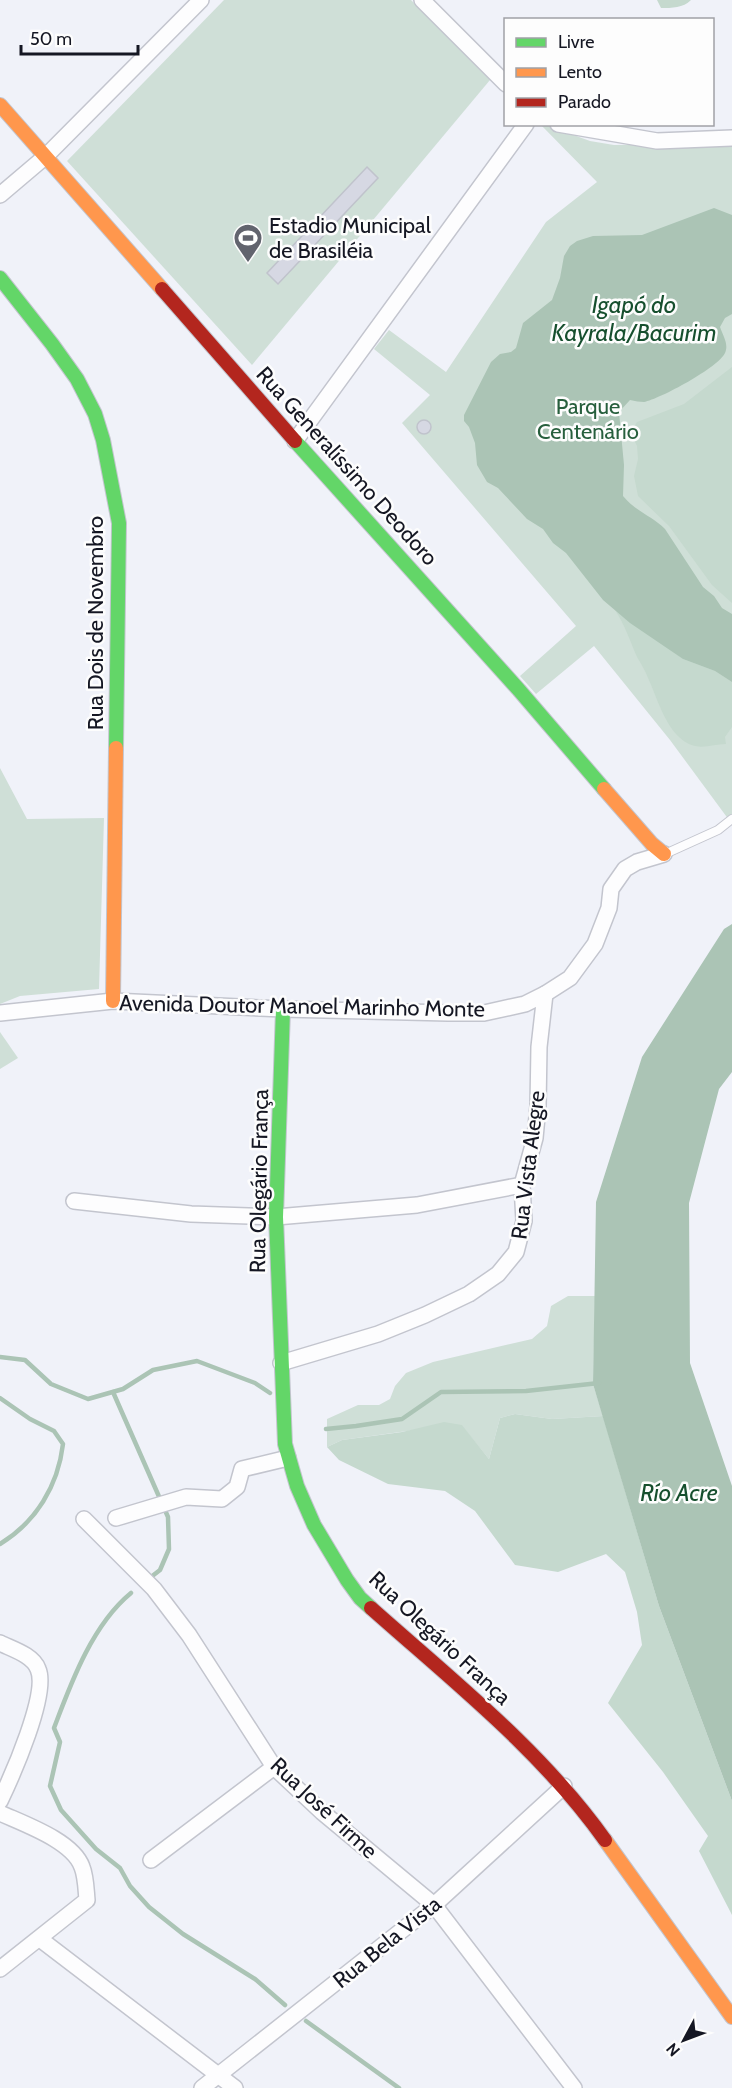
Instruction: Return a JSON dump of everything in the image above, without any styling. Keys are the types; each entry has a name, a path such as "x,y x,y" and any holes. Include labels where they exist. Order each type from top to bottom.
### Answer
{"street":[{"path":"0,195 46,156 201,0"},
{"path":"423,0 504,82"},
{"name":"Rua Generalíssimo Deodoro","path":"0,105 295,441 519,690 652,844 664,854"},
{"path":"295,441 525,126"},
{"path":"570,126 657,141 732,138"},
{"name":"Rua Dois de Novembro","path":"0,278 76,378 95,415 109,468 119,523 113,1001"},
{"name":"Avenida Doutor Manoel Marinho Monte","path":"0,1013 113,1001 283,1009 484,1013 525,1004 570,978 595,945 609,908 611,889 625,869 637,862 664,854"},
{"name":"Rua Vista Alegre","path":"281,1363 378,1334 425,1315 469,1294 498,1274 516,1252 524,1221 522,1185 535,1138 539,1047 545,994"},
{"name":"Rua Olegário França","path":"283,1009 276,1217 285,1444 292,1476 323,1544 360,1598 526,1747 564,1786 582,1807 732,2018"},
{"path":"74,1201 190,1214 276,1217 417,1205 522,1185"},
{"path":"116,1518 186,1497 222,1499 237,1487 242,1469 288,1458"},
{"name":"Rua José Firme","path":"84,1519 154,1589 195,1644 274,1767 322,1812 434,1905 574,2088"},
{"path":"0,1643 33,1661 40,1676 40,1692 21,1755 0,1801"},
{"path":"151,1860 274,1767"},
{"name":"Rua Bela Vista","path":"201,2088 434,1905 564,1786"},
{"path":"0,1813 60,1843 73,1854 82,1866 87,1900 0,1969"},
{"path":"39,1939 235,2088"}],"lane":[{"name":"Avenida Doutor Manoel Marinho Monte","path":"664,854 718,830 732,819"}],"green space":[{"name":"Estadio Municipal de Brasiléia","path":"224,0 411,0 490,80 252,365 67,161"},
{"name":"Parque Centenário","path":"542,126 549,126 590,141 614,145 732,144 732,819 729,820 670,740 594,646 536,694 520,676 576,626 402,423 430,395 374,349 389,330 446,372 546,222 597,182"},
{"path":"0,768 27,819 104,818 99,989 20,996 0,1004"},
{"path":"0,1032 18,1058 0,1069"},
{"path":"568,1296 595,1296 593,1384 603,1416 552,1419 515,1414 500,1418 489,1459 462,1426 342,1440 327,1447 327,1419 358,1405 379,1405 390,1399 395,1386 406,1373 433,1362 532,1339 547,1326 551,1306"}],"shaded area":[{"path":"657,0 691,0 681,6 661,8"},
{"path":"732,367 732,603 712,585 669,526 638,496 634,476 638,459 633,429 637,422 684,404"},
{"path":"615,610 683,659 715,671 732,682 732,727 725,737 726,744 694,746 674,732"},
{"path":"515,1414 552,1419 603,1416 659,1606 732,1801 732,1915 699,1851 708,1836 663,1772 608,1703 642,1645 637,1612 625,1572 606,1554 558,1572 515,1565 475,1511 445,1491 388,1484 339,1460 327,1447 342,1440 402,1432 444,1422 462,1425 489,1459 500,1418"}],"water":[{"name":"Igapó do Kayrala/Bacurim","path":"714,208 732,215 732,314 725,318 720,327 726,343 725,353 712,366 688,382 652,400 644,402 630,400 619,412 624,465 623,496 665,529 703,587 714,596 722,608 732,614 732,682 715,671 683,659 630,623 603,600 566,553 553,543 543,529 527,519 498,488 487,482 477,465 475,443 464,421 464,415 491,362 500,354 511,352 516,348 523,323 552,300 560,278 564,256 570,246 593,236 642,235"},
{"name":"Río Acre","path":"732,924 732,1072 719,1089 689,1203 690,1363 732,1486 732,1801 659,1606 593,1384 596,1202 642,1057 724,929"}],"building":[{"path":"367,167 378,178 278,284 267,273"},
{"path":"424,420 429,422 431,427 429,432 424,434 419,432 417,427 419,422"}],"waterway":[{"path":"0,1357 25,1360 51,1384 88,1399 123,1389 153,1370 197,1361 255,1383 270,1393"},
{"path":"326,1429 402,1419 441,1392 526,1391 599,1383"},
{"path":"113,1392 168,1517 169,1549 160,1570 151,1577"},
{"path":"0,1398 30,1419 54,1431 63,1444 56,1474 43,1501 24,1525 0,1544"},
{"path":"131,1593 117,1606 94,1638 68,1692 54,1728 60,1742 50,1786 61,1810 96,1849 120,1868 130,1886 149,1907 183,1934 255,1979 285,2005"},
{"path":"306,2021 399,2088"}],"traffic: fast":[{"path":"0,278 77,379 95,414 103,440 119,523 116,748"},
{"path":"295,441 519,690 604,789"},
{"path":"283,1009 276,1217 285,1444 297,1486 314,1525 347,1580 360,1598 371,1608"}],"traffic: slow":[{"path":"0,105 162,289"},
{"path":"113,1001 116,748"},
{"path":"604,789 652,844 664,854"},
{"path":"605,1840 732,2017"}],"traffic: jam":[{"path":"162,289 295,441"},
{"path":"371,1608 524,1746 580,1807 605,1840"}],"place":[{"name":"Estadio Municipal de Brasiléia","path":"248,264"}]}
